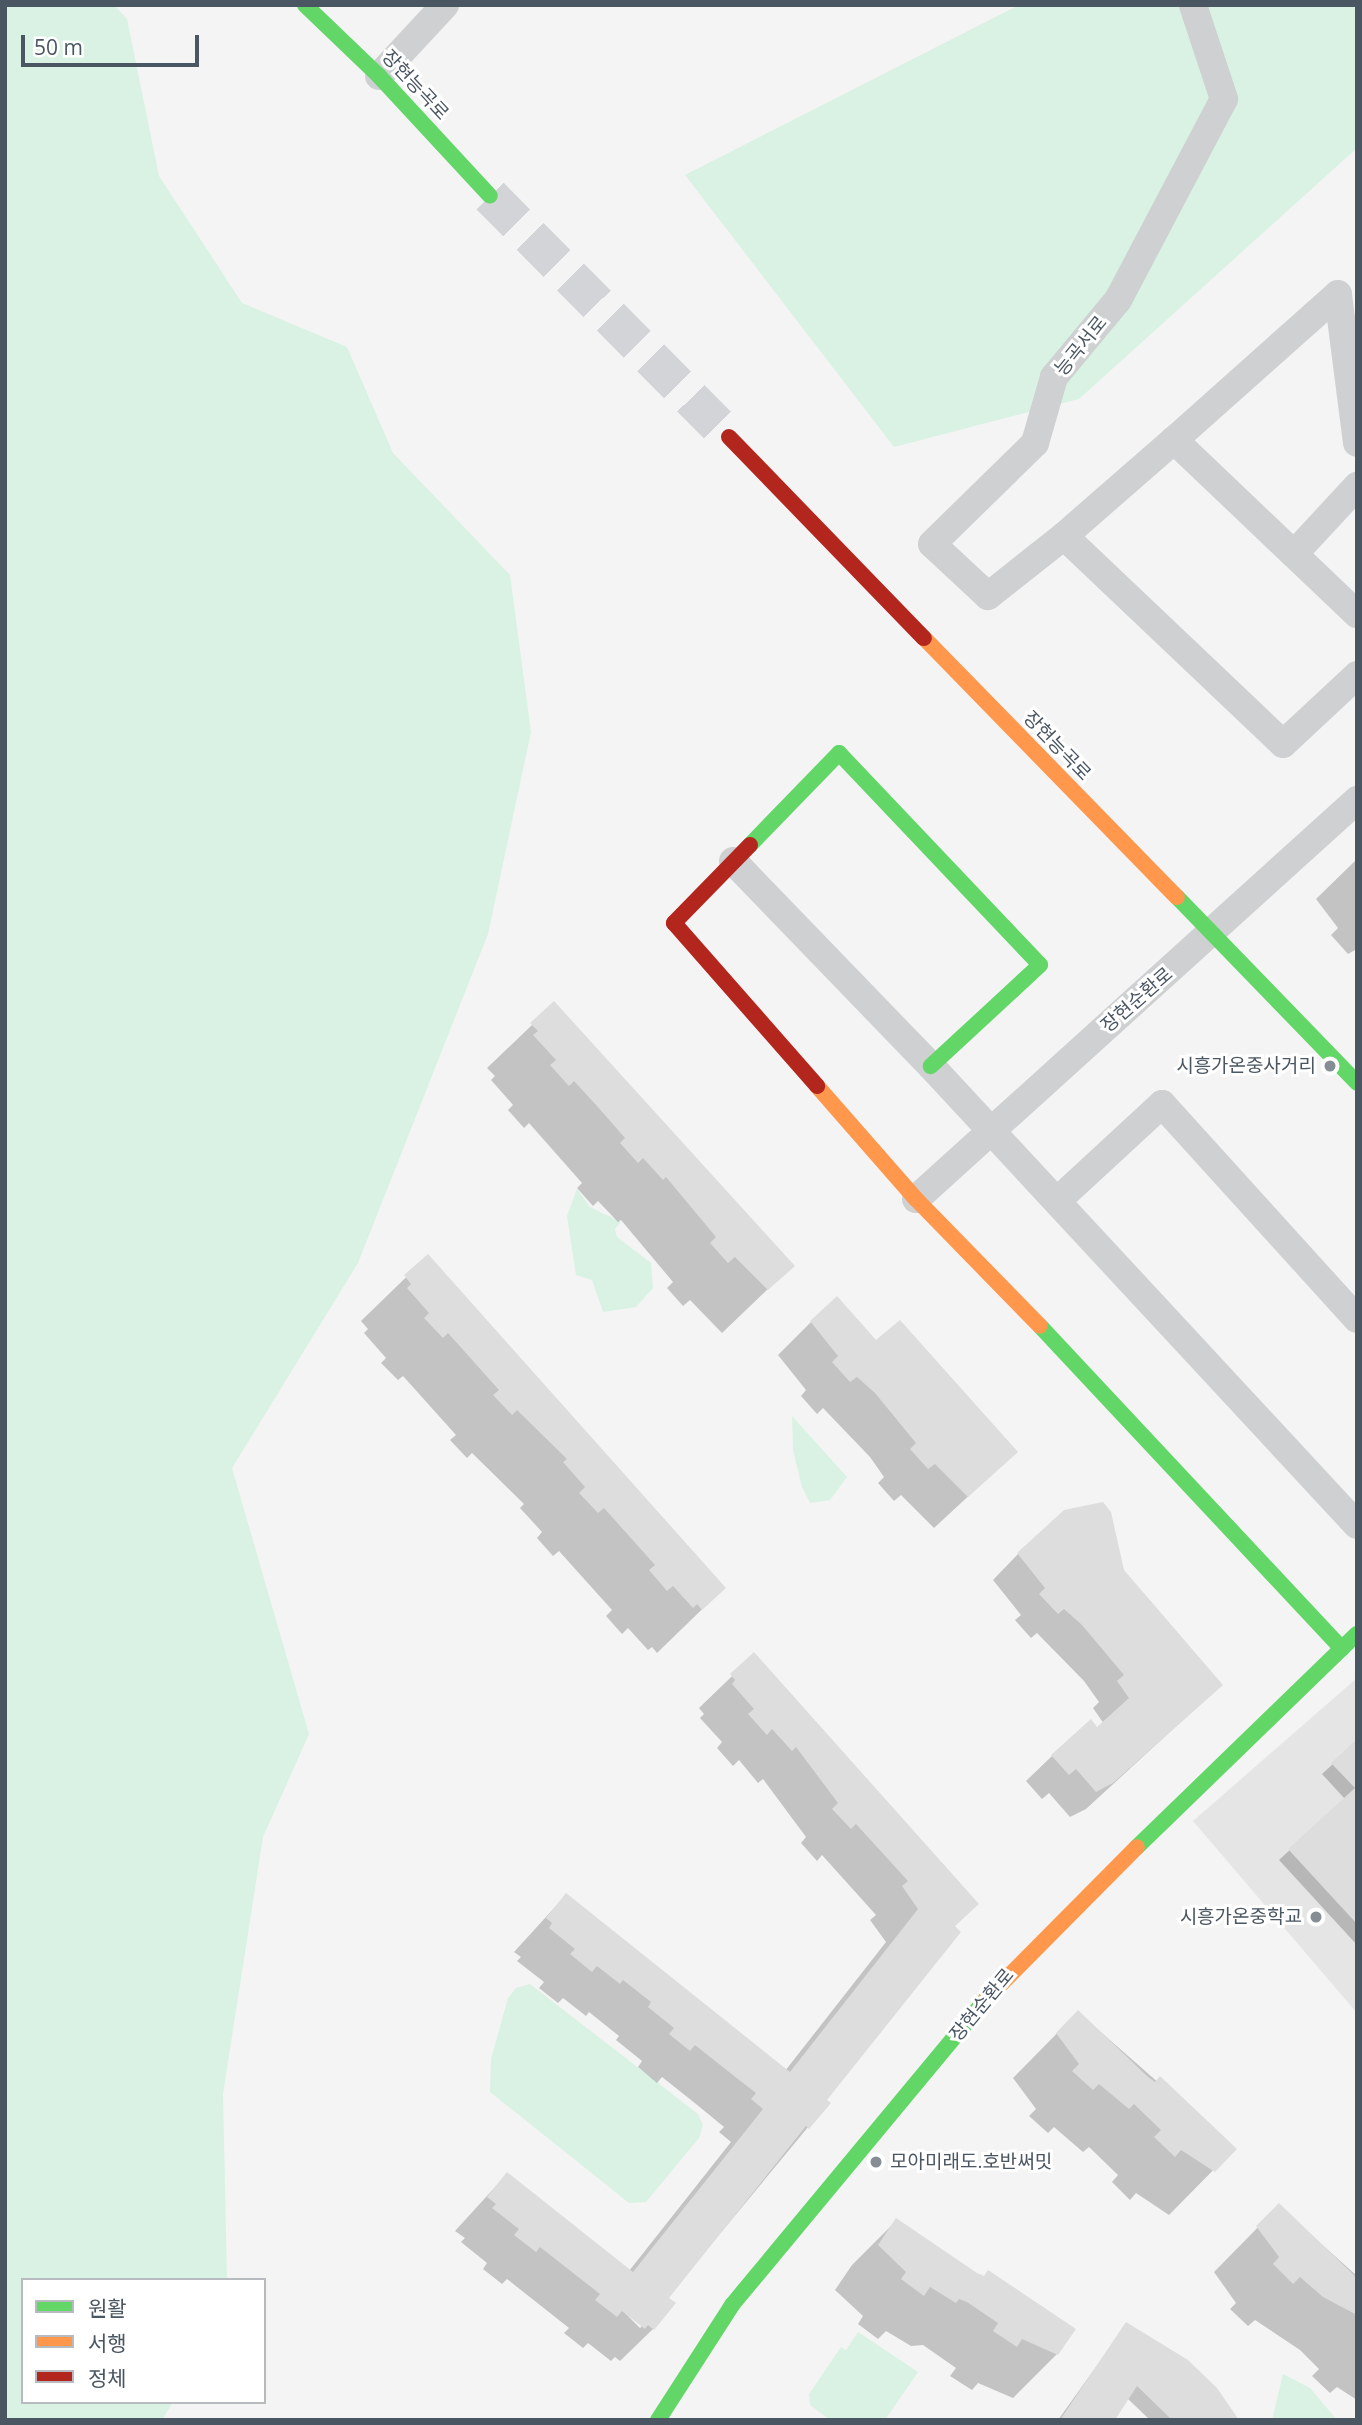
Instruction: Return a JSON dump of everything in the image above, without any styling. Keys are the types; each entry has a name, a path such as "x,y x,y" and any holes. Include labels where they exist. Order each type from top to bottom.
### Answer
{"street":[{"name":"장현능곡로","path":"305,5 379,76 490,196"},
{"path":"379,76 445,5"},
{"name":"능곡서로","path":"1064,536 988,596 932,544 1035,443 1054,377 1118,300 1224,99 1193,5"},
{"path":"1357,443 1338,294 1064,536 1283,744 1357,676"},
{"name":"장현능곡로","path":"729,437 1211,936 1357,1083"},
{"path":"1174,440 1357,614"},
{"path":"1294,554 1357,486"},
{"path":"931,1066 1040,965 839,753 674,923 916,1199 1141,1429 1342,1649"},
{"name":"장현순환로","path":"916,1199 989,1130 1211,936 1357,800"},
{"path":"733,861 931,1066 1353,1513"},
{"path":"1057,1201 1162,1104 1357,1319"},
{"name":"장현순환로","path":"658,2420 732,2305 1007,1973 1357,1634"}],"shaded area":[{"name":"시흥가온중학교","path":"1357,1678 1357,2013 1193,1821"}],"green space":[{"path":"5,5 114,5 127,19 159,176 242,303 347,347 393,453 510,575 531,732 488,934 358,1263 232,1468 309,1734 263,1837 223,2094 227,2278 21,2278 21,2404 172,2404 162,2420 5,2420"},
{"path":"1019,5 1357,5 1357,148 1079,399 894,447 685,175"},
{"path":"577,1189 590,1207 621,1222 615,1229 617,1237 651,1263 653,1288 636,1307 603,1312 592,1280 576,1275 567,1216"},
{"path":"792,1416 847,1477 830,1500 810,1503 802,1487 793,1450"},
{"path":"530,1984 698,2114 703,2125 699,2138 646,2202 629,2203 490,2092 491,2059 508,1998 516,1988"},
{"path":"858,2332 918,2372 885,2420 830,2420 810,2405 809,2394 841,2347 846,2350"},
{"path":"1283,2374 1310,2388 1337,2420 1272,2420"}],"building":[{"path":"554,1001 795,1266 768,1290 735,1257 728,1263 710,1243 716,1237 666,1177 663,1180 643,1158 638,1163 620,1143 625,1138 597,1106 574,1081 569,1086 550,1065 556,1060 533,1035 538,1031 530,1023"},
{"path":"428,1254 726,1588 702,1610 697,1604 693,1608 673,1586 667,1591 649,1570 655,1565 604,1508 598,1513 579,1493 585,1487 563,1462 567,1459 517,1410 512,1415 493,1395 499,1390 448,1333 443,1338 424,1318 429,1313 407,1288 411,1284 404,1275"},
{"path":"837,1296 876,1340 900,1320 1018,1452 968,1497 935,1464 928,1469 910,1449 916,1443 875,1393 857,1377 850,1382 832,1362 838,1356 810,1321"},
{"path":"1103,1502 1111,1512 1124,1570 1223,1685 1113,1783 1096,1792 1076,1769 1069,1775 1051,1755 1091,1719 1097,1727 1129,1698 1117,1681 1124,1675 1082,1625 1064,1609 1058,1614 1039,1594 1045,1588 1017,1553 1064,1510"},
{"path":"754,1652 979,1904 955,1926 961,1932 827,2100 831,2103 809,2129 806,2126 669,2298 676,2303 654,2330 648,2325 645,2329 622,2311 617,2317 595,2300 600,2294 540,2247 536,2252 514,2235 519,2229 492,2208 496,2204 487,2197 507,2172 633,2272 763,2109 751,2099 756,2093 695,2045 690,2051 669,2034 674,2028 648,2007 651,2002 623,1980 620,1984 597,1966 592,1972 570,1954 575,1949 549,1928 552,1923 546,1918 566,1893 790,2072 918,1909 902,1886 908,1881 856,1824 851,1829 832,1809 838,1803 796,1747 792,1751 772,1729 767,1735 748,1714 754,1709 732,1684 735,1680 730,1674"},
{"path":"1357,1739 1357,1924 1288,1849 1355,1788 1331,1763"},
{"path":"1078,2010 1148,2077 1155,2082 1160,2076 1237,2149 1215,2172 1181,2150 1175,2157 1154,2137 1161,2130 1134,2104 1129,2109 1099,2084 1093,2090 1072,2071 1079,2064 1056,2033"},
{"path":"1279,2203 1357,2278 1357,2315 1323,2297 1300,2277 1293,2284 1273,2264 1279,2257 1256,2226"},
{"path":"896,2218 977,2273 984,2276 988,2270 1076,2329 1058,2355 1022,2339 1017,2347 993,2331 998,2323 967,2302 959,2299 956,2303 930,2287 924,2296 901,2279 906,2272 878,2245"},
{"path":"1126,2322 1188,2360 1217,2388 1239,2420 1172,2420 1137,2386 1115,2420 1060,2420"}],"tunnel":[{"path":"490,196 729,437"}],"traffic: fast":[{"path":"305,5 379,76 490,196"},
{"path":"750,845 839,753 1040,965 931,1066"},
{"path":"1177,897 1357,1083"},
{"path":"1040,1326 1342,1649"},
{"path":"1137,1847 1357,1634"},
{"path":"658,2420 732,2305 986,1999"}],"traffic: slow":[{"path":"924,638 1177,897"},
{"path":"817,1086 916,1199 1040,1326"},
{"path":"986,1999 1137,1847"}],"traffic: jam":[{"path":"729,437 924,638"},
{"path":"750,845 674,923 817,1086"}],"place":[{"name":"시흥가온중사거리","path":"1330,1066"},
{"name":"시흥가온중학교","path":"1316,1917"},
{"name":"모아미래도.호반써밋","path":"876,2162"}]}
